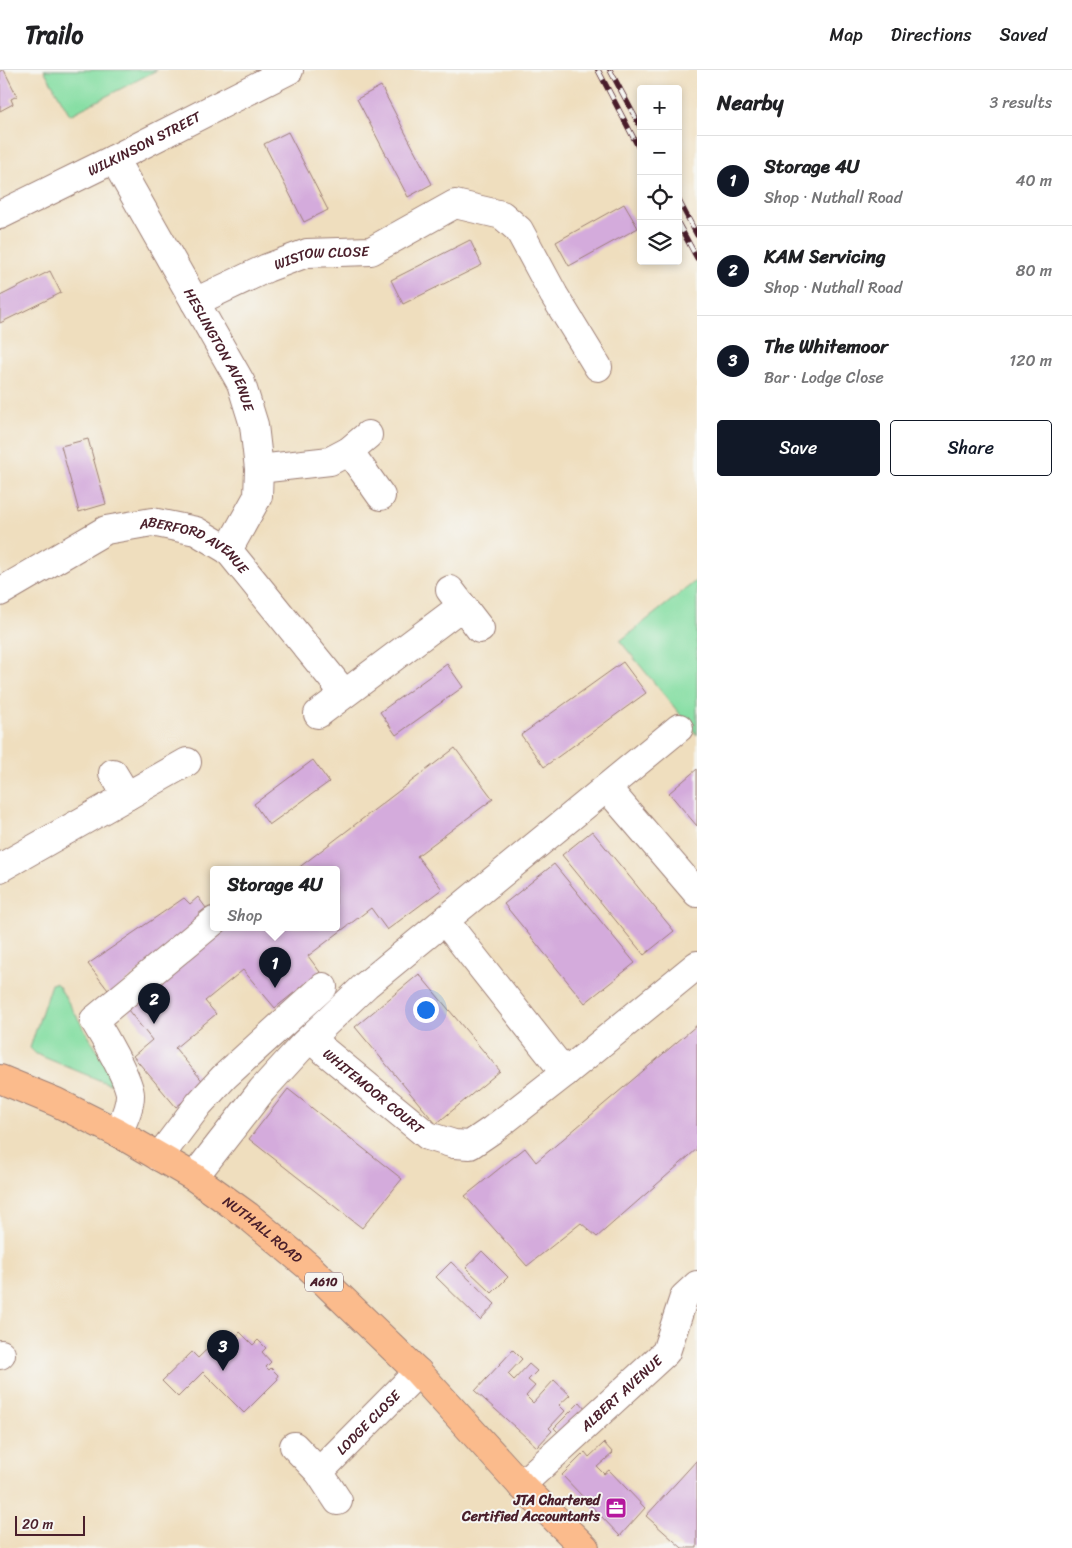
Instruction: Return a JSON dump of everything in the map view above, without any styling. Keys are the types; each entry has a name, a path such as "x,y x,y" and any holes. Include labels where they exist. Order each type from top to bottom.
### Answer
{"main road":[{"name":"NUTHALL ROAD","path":"0,1079 56,1102 118,1133 194,1177 248,1216 308,1266 418,1372 573,1545"}],"street":[{"name":"WILKINSON STREET","path":"0,215 114,160 289,70"},
{"name":"HESLINGTON AVENUE","path":"114,160 241,383 254,425 258,469 258,496 228,550"},
{"name":"WISTOW CLOSE","path":"195,302 267,268 307,253 371,251 455,204 502,215 519,230 554,295 598,367"},
{"path":"258,469 330,461 359,443 381,496"},
{"name":"ABERFORD AVENUE","path":"0,592 106,530 152,522 196,531 228,550 344,693"},
{"path":"318,714 456,598 480,629"},
{"name":"WHITEMOOR COURT","path":"194,1177 262,1090 310,1039 366,985 679,728"},
{"path":"0,868 120,785 187,762"},
{"path":"607,788 697,893"},
{"path":"445,921 565,1073"},
{"path":"118,1133 128,1108 131,1093 94,1020 210,925"},
{"name":"WHITEMOOR COURT","path":"310,1039 428,1136 454,1144 470,1145 565,1073 697,965"},
{"path":"159,1157 199,1104 224,1077 323,987"},
{"name":"ALBERT AVENUE","path":"521,1485 666,1352 684,1297 697,1285"},
{"name":"LODGE CLOSE","path":"319,1472 418,1372"},
{"path":"294,1446 319,1472 338,1501"}],"green space":[{"path":"44,70 157,70 70,115"},
{"path":"697,580 697,735 620,641"},
{"path":"55,983 58,985 113,1077 114,1083 104,1082 36,1054 30,1048 51,984"}],"building":[{"path":"4,70 17,96 11,99 13,104 0,111 0,71"},
{"path":"381,86 432,184 408,197 357,99"},
{"path":"288,132 328,210 304,222 264,144"},
{"path":"624,204 637,226 637,229 569,266 556,242"},
{"path":"470,240 482,265 403,304 391,280"},
{"path":"50,271 61,293 0,323 0,296"},
{"path":"88,439 106,504 79,512 61,446"},
{"path":"623,662 646,693 544,767 521,735"},
{"path":"447,664 463,687 396,735 380,712"},
{"path":"455,748 493,799 417,856 442,889 387,930 371,908 308,956 320,972 275,1008 243,970 205,1001 216,1014 175,1048 205,1084 176,1107 133,1056 152,1040 128,1010 222,931 340,931 340,866 301,866"},
{"path":"313,760 329,782 269,825 254,804"},
{"path":"697,769 697,826 669,793"},
{"path":"592,831 674,931 644,955 562,855"},
{"path":"554,864 635,963 585,1003 504,904"},
{"path":"198,897 206,908 198,914 202,920 111,994 88,964 184,898 190,904"},
{"path":"419,974 500,1071 436,1124 355,1027"},
{"path":"697,1025 697,1149 597,1237 581,1223 527,1266 465,1196 525,1148 536,1162"},
{"path":"288,1089 402,1179 362,1228 249,1139"},
{"path":"482,1251 508,1277 492,1293 466,1268"},
{"path":"451,1262 495,1304 480,1320 436,1277"},
{"path":"226,1331 234,1339 240,1332 253,1345 258,1340 266,1348 262,1352 271,1362 266,1367 269,1370 271,1368 278,1375 278,1379 244,1413 203,1372 178,1397 162,1381 192,1352 198,1358"},
{"path":"513,1350 522,1359 508,1374 514,1380 529,1364 537,1371 528,1380 535,1386 526,1396 533,1403 554,1380 570,1395 559,1405 565,1411 549,1428 552,1431 537,1447 475,1391"},
{"path":"580,1402 585,1408 560,1434 554,1428"},
{"path":"604,1443 613,1453 597,1467 604,1474 609,1470 645,1508 620,1536 562,1475 585,1452 589,1457"},
{"path":"697,1460 697,1548 682,1548 646,1516"}],"railway":[{"path":"598,70 637,144"},
{"path":"610,70 637,121"},
{"path":"682,207 697,235"},
{"path":"682,230 697,258"}],"place":[{"name":"Storage 4U","path":"275,988"},
{"name":"KAM Servicing","path":"154,1024"},
{"name":"The Whitemoor","path":"223,1371"},
{"name":"JTA Chartered Certified Accountants","path":"616,1508"}]}
